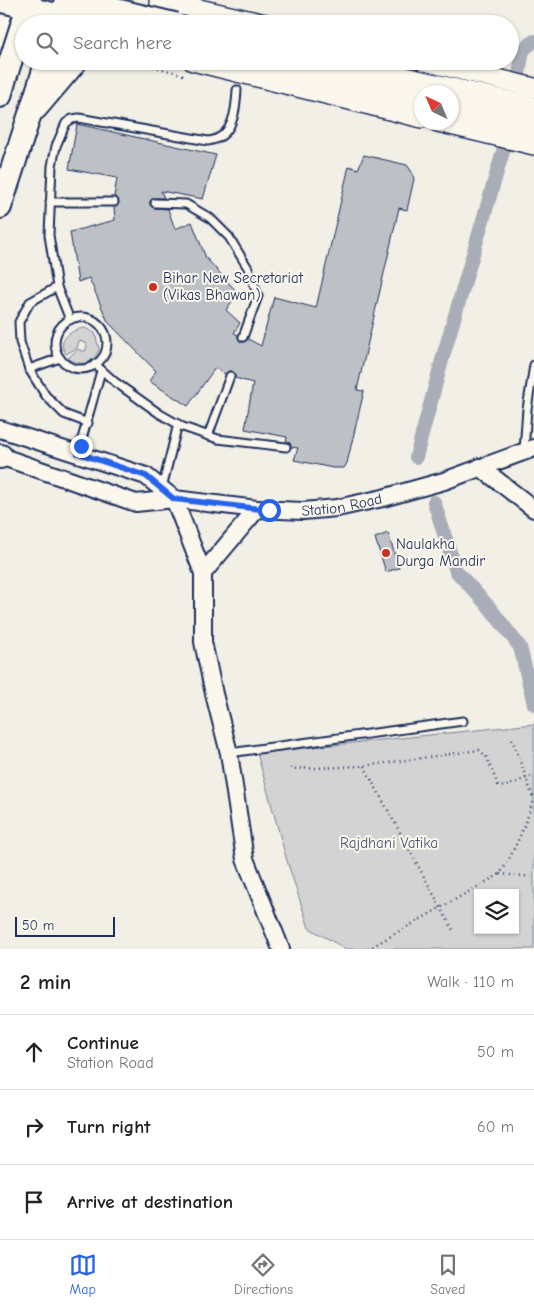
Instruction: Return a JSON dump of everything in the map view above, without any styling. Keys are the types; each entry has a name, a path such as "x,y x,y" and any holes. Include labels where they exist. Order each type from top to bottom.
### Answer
{"highway":[{"path":"0,47 13,0"},
{"path":"25,15 30,0"},
{"path":"61,15 66,0"},
{"path":"108,15 116,0"},
{"path":"3,86 15,48"},
{"path":"0,207 44,70"},
{"path":"29,116 68,70"}],"main road":[{"path":"76,0 138,15"},
{"path":"159,0 225,15"},
{"path":"0,1 58,15"},
{"path":"229,70 414,116"},
{"path":"342,70 414,98"},
{"path":"342,70 482,115 531,138"},
{"path":"460,70 534,88"},
{"path":"459,119 534,108"},
{"path":"459,110 482,115"}],"street":[{"path":"0,429 146,476 168,493 203,573 203,642 229,753 246,859 281,949"},
{"name":"Station Road","path":"0,457 136,503 168,493 257,510 303,511 360,504 444,481 529,450"},
{"path":"480,468 534,509"},
{"path":"203,573 257,510"}],"lane":[{"path":"70,320 57,287 48,235 52,166 56,146 66,123 72,119 86,119 208,141 216,140 226,132 232,122 236,110 237,90"},
{"path":"50,202 114,202"},
{"path":"155,203 186,204 210,218 229,237 248,268 258,296 243,337"},
{"path":"57,287 30,302 19,322 20,342 29,369 46,396 64,414 88,423"},
{"path":"85,318 93,320 100,326 104,333 106,350 103,357 95,364 81,369 73,368 65,364 60,358 56,350 57,334 61,326 70,320 85,318"},
{"path":"29,369 60,358"},
{"path":"95,364 115,382 160,414 178,424 208,436 286,447"},
{"path":"529,450 527,409 534,365"},
{"path":"78,453 88,423 101,370"},
{"path":"208,436 230,376"},
{"path":"168,493 178,424"},
{"path":"229,753 463,721"}],"path":[{"path":"368,949 500,874 508,862 527,820 534,799 512,739"},
{"path":"290,769 364,766 480,750 486,756 498,785 504,786 534,775"},
{"path":"364,766 454,932"},
{"path":"500,874 534,877"}],"green space":[{"path":"85,328 95,333 99,349 90,361 77,363 68,358 78,349 85,351 86,343 79,341 77,348 66,354 62,344 70,333"},
{"name":"Rajdhani Vatika","path":"534,724 534,949 346,949 309,928 287,861 257,753"}],"building":[{"path":"77,124 216,155 203,199 161,191 164,198 153,198 150,201 150,205 154,208 168,209 175,229 192,222 206,258 238,293 226,310 240,323 234,333 238,335 241,342 248,339 261,346 274,297 316,308 349,166 358,169 364,155 407,165 414,179 407,210 399,208 357,390 364,391 347,463 344,468 333,468 294,460 298,448 291,447 290,443 286,442 287,437 245,429 253,383 235,378 232,371 225,374 215,368 188,406 149,381 156,371 108,322 89,278 78,282 70,232 115,220 114,207 119,202 114,197 117,178 69,169"},
{"path":"388,533 399,568 386,572 375,538"}],"waterway":[{"path":"516,92 523,50 534,41"},
{"path":"416,457 444,353 509,131"},
{"path":"434,502 456,571 490,608 520,647 534,704"}],"place":[{"name":"Bihar New Secretariat (Vikas Bhawan)","path":"153,287"},
{"name":"Naulakha Durga Mandir","path":"386,553"}],"route":[{"path":"81,446 78,453 146,476 174,499 269,510"}]}
